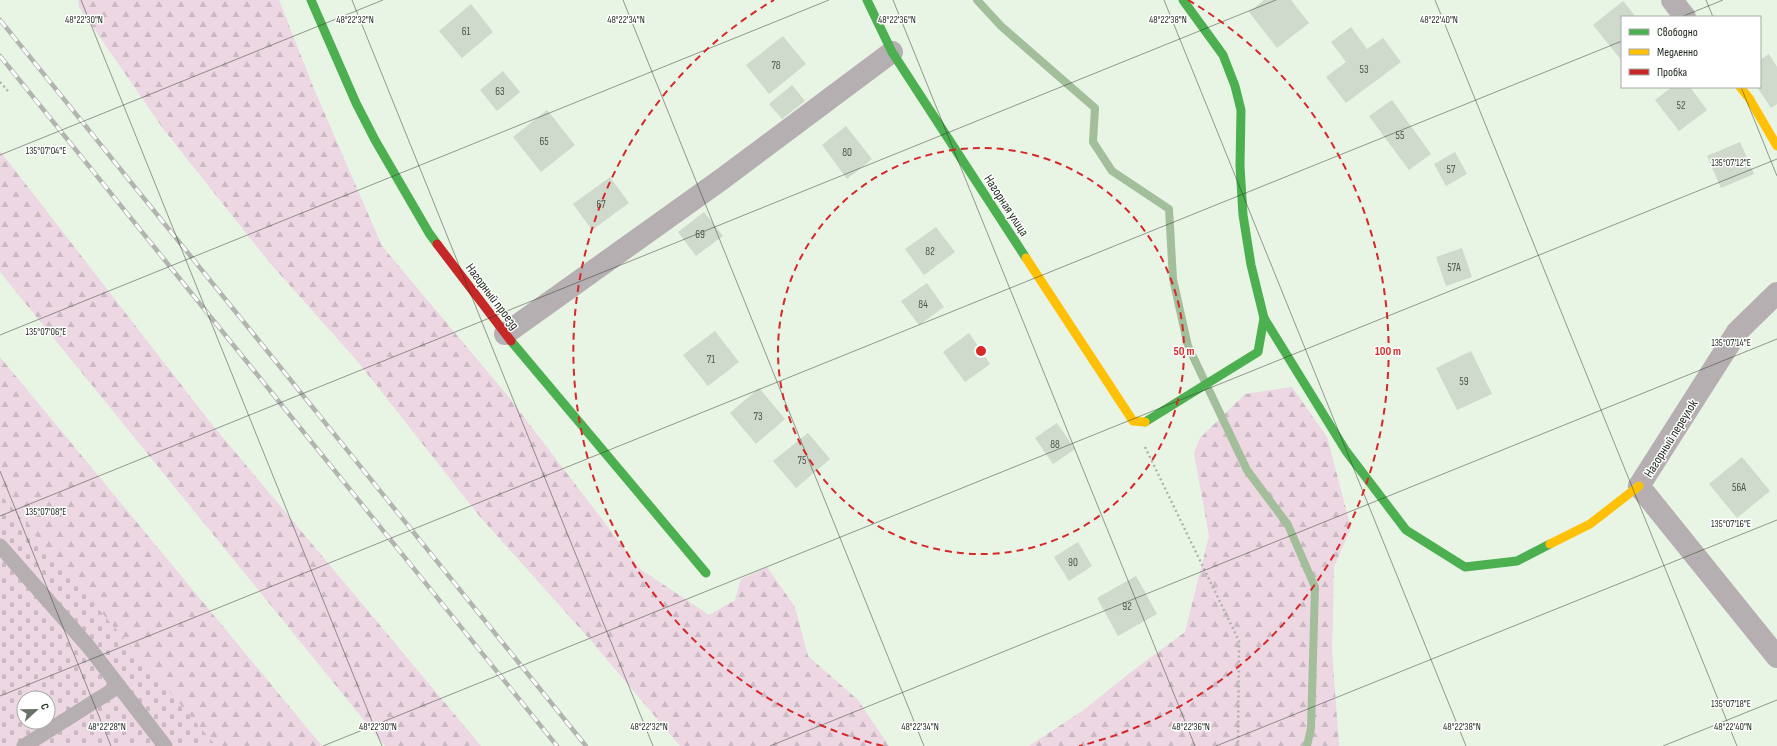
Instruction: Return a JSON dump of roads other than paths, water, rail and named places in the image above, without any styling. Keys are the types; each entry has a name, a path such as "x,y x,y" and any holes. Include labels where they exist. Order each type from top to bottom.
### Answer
{"street":[{"name":"Нагорный проезд","path":"311,0 356,103 375,140 429,233 505,334 706,573"},
{"name":"Нагорная улица","path":"867,0 892,52 1133,421 1147,422 1258,352 1264,318"},
{"path":"1183,0 1223,55 1235,86 1241,110 1240,166 1243,215 1251,265 1264,318 1346,451 1406,530 1464,567 1517,561 1590,524 1639,486"},
{"path":"1672,0 1685,16"},
{"path":"505,334 722,180 892,52"},
{"path":"1741,88 1749,98 1777,146"},
{"name":"Нагорный переулок","path":"1777,294 1737,332 1639,486 1777,657"}],"lane":[{"path":"0,546 88,646 165,746"},
{"path":"24,746 119,686"}],"waterway":[{"path":"977,0 1001,26 1095,108 1093,142 1112,171 1169,209 1173,279 1188,346 1247,470 1288,525 1315,587 1311,728 1307,746"}],"railway":[{"path":"0,20 586,746"},
{"path":"0,56 557,746"}]}
